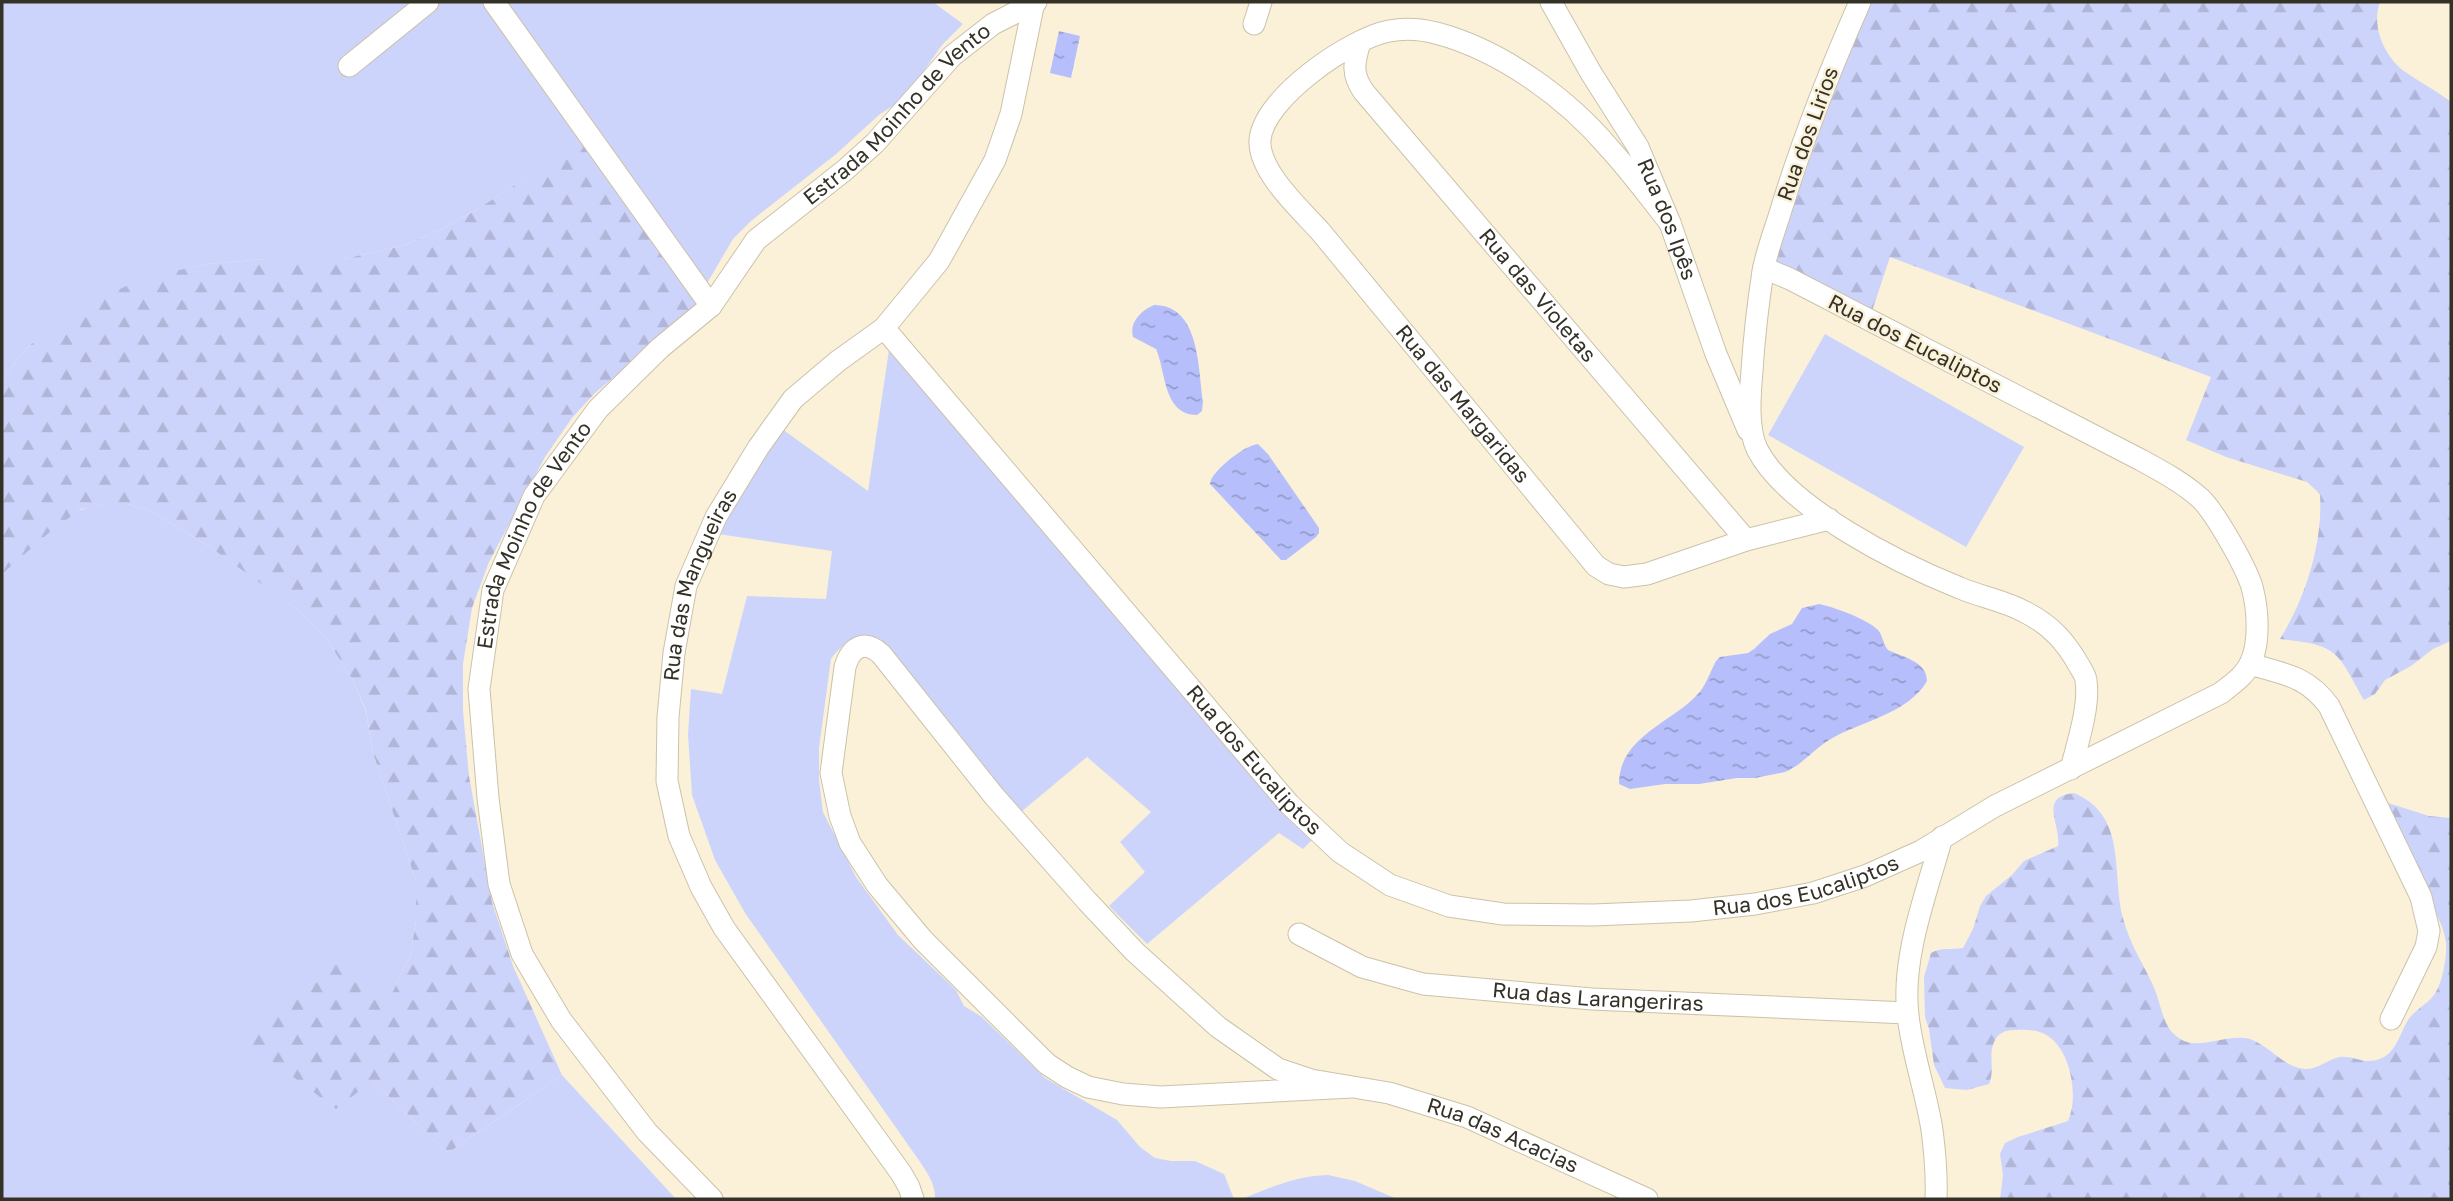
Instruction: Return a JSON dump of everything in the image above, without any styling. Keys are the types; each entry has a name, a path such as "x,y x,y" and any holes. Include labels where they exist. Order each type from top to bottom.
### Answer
{"street":[{"path":"349,66 428,2"},
{"path":"495,2 711,306"},
{"name":"Estrada Moinho de Vento","path":"712,1199 638,1121 561,1020 523,954 499,884 488,798 479,689 493,590 534,496 598,410 660,348 711,306 756,240 875,143 952,55 993,24 1035,2"},
{"name":"Rua das Mangueiras","path":"913,1199 901,1173 724,928 701,887 679,836 667,781 668,717 673,666 686,586 716,517 758,448 793,399 838,361 884,328 939,261 995,160 1011,114 1035,2"},
{"path":"1254,24 1261,2"},
{"name":"Rua dos Ipês","path":"1551,2 1591,73 1639,147 1670,223 1707,331 1756,448 1781,481 1809,507 1857,537 1958,588 2024,611 2067,644 2087,680 2084,721 2071,769"},
{"name":"Rua dos Lirios","path":"1756,448 1751,390 1764,268 1825,80 1860,2"},
{"name":"Rua das Margaridas","path":"1670,223 1609,147 1555,96 1519,68 1474,46 1436,33 1387,31 1338,55 1310,72 1281,99 1265,124 1260,139 1262,153 1269,169 1282,189 1320,231 1596,566 1609,574 1624,577 1647,574 1746,540 1829,519"},
{"name":"Rua das Violetas","path":"1360,42 1353,63 1354,73 1364,92 1746,540"},
{"name":"Rua dos Eucaliptos","path":"884,328 1289,804 1340,852 1390,885 1449,906 1503,914 1593,915 1691,911 1755,904 1813,893 1865,876 1921,851 1995,806 2221,693 2239,679 2250,664 2256,644 2252,587 2225,533 2202,500 2192,491 2129,453 1764,268"},
{"path":"866,646 873,647 881,654 994,796 1087,901 1135,952 1218,1027 1278,1069 1311,1080 1352,1087 1161,1097 1123,1094 1088,1087 1047,1064 923,940 877,885 850,843 840,816 831,773 848,656 857,648 866,646"},
{"path":"2250,664 2299,678 2317,690 2323,698 2421,897 2429,931 2426,947 2391,1019"},
{"path":"1936,1199 1936,1162 1907,1013 1907,987 1910,954 1942,837"},
{"name":"Rua das Larangeriras","path":"1299,933 1362,967 1423,984 1592,999 1907,1013"},
{"name":"Rua das Acacias","path":"1352,1087 1389,1093 1467,1117 1647,1199"}],"green space":[{"path":"2,2 933,2 963,24 942,45 904,99 880,114 733,239 706,285 585,141 476,210 440,230 402,246 343,259 265,259 207,264 146,278 30,345 2,378"},
{"path":"1869,2 2380,2 2378,30 2385,49 2404,71 2451,102 2451,641 2433,649 2411,666 2385,680 2375,694 2364,700 2341,661 2326,648 2280,639 2298,606 2311,569 2319,531 2320,494 2307,482 2226,457 2186,440 2211,377 1890,257 1872,311 1774,262 1836,77"},
{"path":"585,140 701,305 595,393 572,418 545,457 489,562 472,608 463,664 463,711 469,776 492,902 513,966 562,1075 448,1153 372,1081 336,1109 248,1043 327,951 391,995 410,957 416,921 416,881 373,753 366,710 352,679 328,641 302,613 210,547 149,510 127,504 105,504 81,509 2,574 2,378 30,345 86,304 147,277 207,264 265,259 343,259 402,246 440,230 476,210"},
{"path":"1825,334 2024,447 1966,547 1768,435"},
{"path":"889,350 1314,838 1303,849 1279,833 1147,944 1109,906 1145,872 1120,842 1151,812 1087,757 1021,812 890,649 874,639 866,638 859,638 844,645 831,659 819,748 823,812 856,877 898,935 956,990 964,1006 982,1017 1045,1078 1117,1120 1140,1147 1155,1158 1195,1161 1224,1174 1234,1199 935,1199 932,1183 924,1168 745,913 715,860 692,795 688,735 691,689 722,694 747,596 826,599 832,551 718,534 782,429 868,491"},
{"path":"105,504 127,504 149,510 253,577 302,613 328,641 352,679 366,711 373,753 416,881 416,921 410,957 391,995 371,1080 448,1153 562,1075 676,1199 2,1199 2,574 41,537 73,513"},
{"path":"2074,793 2091,803 2103,816 2110,831 2126,928 2155,990 2164,1018 2176,1036 2189,1043 2233,1038 2250,1039 2290,1064 2305,1069 2340,1057 2366,1061 2383,1058 2393,1048 2411,1016 2437,990 2445,961 2445,936 2385,802 2429,816 2451,818 2451,1199 2000,1199 2003,1175 2000,1154 2005,1143 2068,1121 2073,1088 2067,1063 2056,1043 2040,1032 2003,1032 1992,1049 1989,1084 1967,1090 1945,1088 1934,1065 1925,1017 1924,977 1931,953 1942,949 1963,948 1986,896 2012,875 2024,861 2058,846 2054,806 2063,796"},
{"path":"1328,1175 1355,1181 1397,1199 1242,1199 1294,1180"}],"water":[{"path":"1059,31 1080,36 1071,78 1050,73"},
{"path":"1154,305 1169,308 1180,315 1194,341 1203,401 1202,411 1197,415 1178,408 1168,390 1156,349 1133,337 1133,326 1138,317"},
{"path":"1258,444 1268,454 1319,528 1316,537 1286,560 1281,560 1210,484 1216,472 1230,460 1252,445"},
{"path":"1819,604 1866,622 1878,630 1888,650 1918,664 1926,674 1927,681 1919,692 1883,716 1829,740 1785,772 1755,778 1630,789 1619,784 1621,768 1628,754 1648,732 1697,695 1720,657 1748,653 1770,634 1792,624 1802,608"}]}
